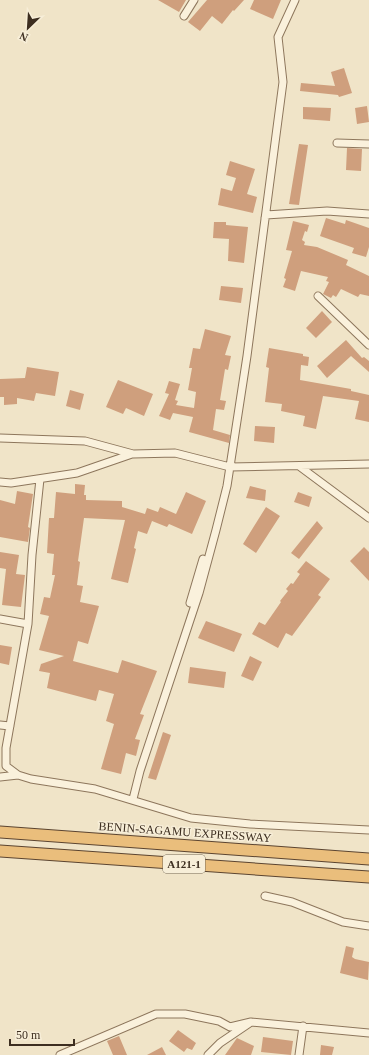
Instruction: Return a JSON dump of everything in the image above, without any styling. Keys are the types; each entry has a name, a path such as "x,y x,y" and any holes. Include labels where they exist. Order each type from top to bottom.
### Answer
{"highway":[{"name":"BENIN-SAGAMU EXPRESSWAY","path":"0,832 369,859"},
{"name":"A121-1","path":"0,851 369,877"}],"street":[{"path":"184,16 194,0"},
{"path":"133,799 140,758 184,624 230,467 284,82 278,37 295,0"},
{"path":"337,144 369,144"},
{"path":"266,215 327,210 369,214"},
{"path":"318,296 369,345"},
{"path":"0,438 85,441 133,454 175,453 230,467 369,464"},
{"path":"0,482 11,483 77,473 133,454"},
{"path":"299,466 369,518"},
{"path":"18,775 6,766 10,726 28,624 32,555 40,479"},
{"path":"0,619 28,624"},
{"path":"0,725 10,726"},
{"path":"0,777 18,775 95,789 133,799 192,818 250,824 369,830"},
{"path":"265,896 292,902 343,922 369,926"},
{"path":"60,1055 156,1014 185,1014 219,1021 230,1027 251,1022 369,1032"},
{"path":"208,1055 220,1043 251,1022"},
{"path":"299,1055 303,1026"}],"building":[{"path":"158,0 186,0 179,12"},
{"path":"207,0 244,0 234,11 233,10 222,24 212,16 200,31 188,22"},
{"path":"254,0 281,0 273,19 250,9"},
{"path":"344,68 352,93 339,97 338,95 300,91 301,83 335,86 331,72"},
{"path":"367,106 369,122 357,124 355,108"},
{"path":"303,107 331,108 330,121 303,119"},
{"path":"299,144 308,145 299,205 289,204"},
{"path":"347,148 362,149 361,171 346,170"},
{"path":"230,161 255,169 247,194 257,197 253,213 218,205 221,188 232,191 236,178 226,175"},
{"path":"326,218 345,224 346,220 369,228 369,247 366,257 352,253 354,248 320,236"},
{"path":"293,221 309,225 302,240 305,242 304,245 317,247 348,260 346,265 369,276 369,296 360,294 358,297 341,289 336,297 333,295 331,298 323,294 329,282 326,281 328,277 301,271 295,291 283,287 286,279 284,278 292,251 286,250"},
{"path":"214,222 226,222 226,225 248,227 244,263 228,261 229,239 213,238"},
{"path":"221,286 243,288 241,303 219,300"},
{"path":"322,311 332,322 316,338 306,328"},
{"path":"205,329 231,336 225,355 231,356 228,370 225,369 220,400 226,401 224,410 216,409 213,430 230,435 229,443 189,432 193,417 173,413 170,420 159,416 169,394 165,393 169,381 180,384 175,400 178,401 176,405 194,408 196,392 188,390 192,368 189,368 193,348 200,349"},
{"path":"346,340 362,358 364,357 369,361 369,372 351,356 327,378 317,366"},
{"path":"269,348 303,354 303,356 309,357 308,366 301,365 300,380 351,389 351,391 369,395 369,422 355,419 359,401 323,396 316,429 303,426 305,416 281,411 282,404 265,402 269,368 266,367"},
{"path":"27,367 59,372 55,396 36,393 34,401 17,398 17,404 4,405 4,397 0,397 0,379 25,378"},
{"path":"118,380 153,394 144,416 126,408 123,414 106,407"},
{"path":"70,390 84,394 80,410 66,406"},
{"path":"255,426 275,427 274,443 254,441"},
{"path":"75,484 85,485 84,495 86,495 86,500 122,501 122,507 145,514 147,508 158,512 160,507 176,514 186,492 206,501 192,534 169,524 167,527 152,521 147,534 138,531 134,548 136,549 128,583 111,579 125,520 84,518 78,561 80,562 77,585 83,586 80,602 99,606 88,644 78,641 73,661 118,673 122,660 157,671 140,714 144,715 135,739 140,740 136,756 126,753 121,774 101,769 114,724 106,721 114,694 99,690 96,701 47,688 50,673 39,671 41,664 64,656 39,650 49,616 40,614 44,597 50,598 55,575 52,575 54,554 47,553 49,518 54,518 56,492 75,494"},
{"path":"250,486 266,490 265,501 246,498"},
{"path":"17,491 33,494 28,527 30,528 28,542 0,537 0,500 15,504"},
{"path":"298,492 312,497 309,507 294,502"},
{"path":"266,507 280,516 256,553 243,544"},
{"path":"317,521 323,528 299,559 291,553"},
{"path":"364,547 369,552 369,581 350,561"},
{"path":"0,552 19,555 16,574 25,575 21,607 2,605 6,569 0,568"},
{"path":"306,561 330,579 318,595 321,597 292,636 286,633 278,648 252,634 259,622 265,625 288,591 286,589 291,583 293,584 300,574 297,572"},
{"path":"206,621 242,634 234,652 198,638"},
{"path":"0,645 12,647 9,665 0,663"},
{"path":"250,656 262,662 253,681 241,676"},
{"path":"190,667 226,672 224,688 188,683"},
{"path":"163,732 171,735 156,780 148,778"},
{"path":"346,946 354,948 352,957 369,962 368,980 340,973"},
{"path":"178,1030 196,1043 192,1050 187,1048 184,1052 169,1041"},
{"path":"119,1036 127,1055 113,1055 107,1041"},
{"path":"263,1037 293,1041 291,1055 261,1052"},
{"path":"237,1038 254,1046 251,1055 225,1055"},
{"path":"321,1045 334,1047 332,1055 320,1055"},
{"path":"162,1047 166,1055 147,1055"}]}
